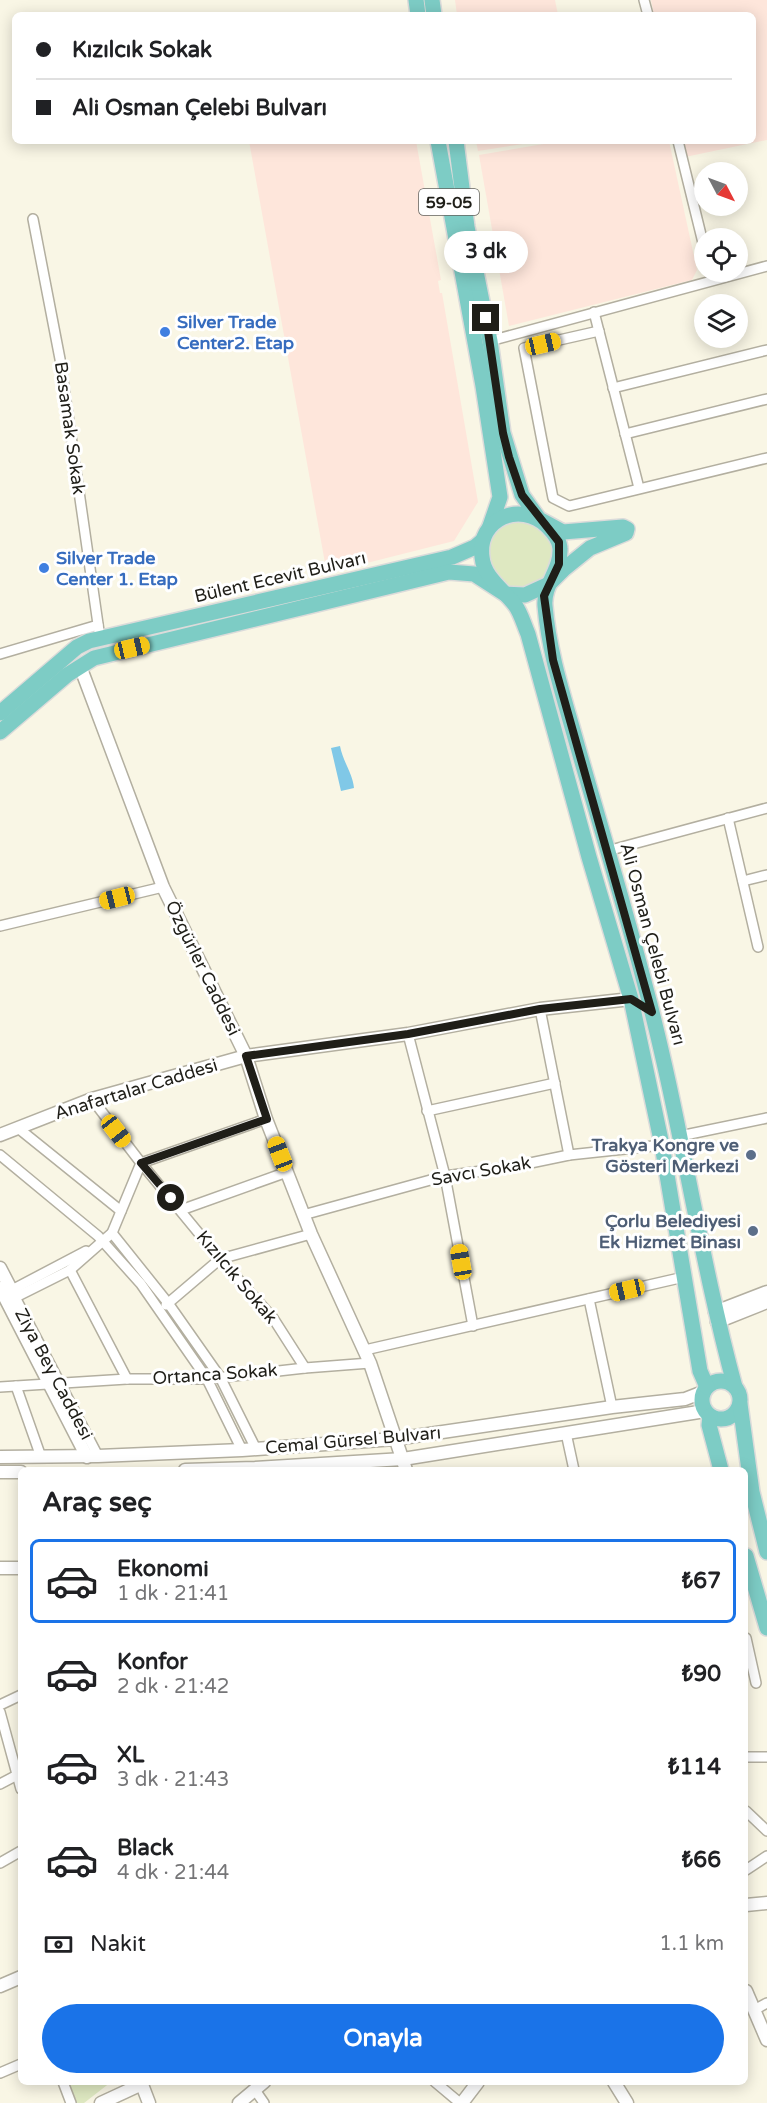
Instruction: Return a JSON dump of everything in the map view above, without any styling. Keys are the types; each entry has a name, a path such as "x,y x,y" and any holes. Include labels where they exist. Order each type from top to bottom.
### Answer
{"main road":[{"name":"59-05","path":"439,144 483,386 500,497 482,541"},
{"name":"59-05","path":"456,144 467,227 490,340"},
{"path":"490,340 505,441 522,495 559,542 559,564 549,585"},
{"path":"0,732 80,666 111,653 449,572 474,574 505,594 525,594 549,585 564,569 590,548 622,536 627,531 625,527 620,526 563,532 521,512 501,518 490,526"},
{"path":"482,541 484,570 505,594"},
{"name":"Bülent Ecevit Bulvarı","path":"0,713 77,647 99,632 452,557 475,547 482,541"},
{"name":"Ali Osman Çelebi Bulvarı","path":"549,585 544,596 553,660 652,1012 680,1136 716,1317 735,1387"},
{"name":"Ali Osman Çelebi Bulvarı","path":"505,594 517,606 531,644 589,857 631,999 662,1145 700,1371 705,1389"},
{"path":"740,1404 738,1410 728,1418 722,1419 708,1413 702,1405 705,1389 718,1381 730,1383 735,1387 740,1398 752,1492 767,1552"},
{"path":"708,1413 719,1467"},
{"path":"748,1571 752,1600 767,1628"}],"street":[{"path":"679,144 699,228"},
{"name":"Basamak Sokak","path":"33,219 60,358 99,632"},
{"path":"748,269 767,266"},
{"path":"490,340 594,312 694,281"},
{"path":"594,312 639,488"},
{"path":"598,331 524,348 552,498 569,506 767,458"},
{"path":"613,388 767,350"},
{"path":"625,434 767,399"},
{"path":"0,654 99,632"},
{"name":"Özgürler Caddesi","path":"80,666 163,887 246,1056 286,1172 311,1234 370,1364 405,1464"},
{"path":"607,851 767,808"},
{"path":"728,818 758,947"},
{"path":"743,881 767,875"},
{"path":"0,926 163,887"},
{"path":"631,999 652,1012"},
{"name":"Anafartalar Caddesi","path":"0,1135 92,1099 246,1056 408,1034 540,1009 631,999"},
{"path":"540,1009 569,1155"},
{"path":"408,1034 445,1176 473,1326"},
{"path":"427,1111 555,1083"},
{"name":"Kızılcık Sokak","path":"92,1099 141,1163 273,1318 305,1368"},
{"path":"680,1136 767,1118"},
{"path":"7,1294 70,1270 104,1241 112,1233 141,1163 267,1119"},
{"path":"18,1128 121,1211"},
{"name":"Savcı Sokak","path":"303,1215 445,1176 511,1167 569,1155 662,1145"},
{"path":"0,1155 104,1241 164,1306 207,1379 242,1450"},
{"path":"181,1210 286,1172"},
{"path":"112,1233 164,1306 220,1377 256,1449"},
{"path":"164,1306 220,1258 311,1234"},
{"path":"7,1294 104,1241"},
{"name":"Ziya Bey Caddesi","path":"0,1268 7,1294 93,1457"},
{"path":"70,1270 127,1379"},
{"path":"364,1350 684,1277"},
{"path":"716,1317 767,1292"},
{"path":"589,1299 612,1407"},
{"path":"716,1317 767,1302"},
{"name":"Ortanca Sokak","path":"0,1387 127,1379 207,1379 305,1368 370,1364"},
{"path":"16,1386 41,1457"},
{"name":"Cemal Gürsel Bulvarı","path":"0,1457 93,1457 242,1450 396,1439 612,1407 685,1399 705,1389"},
{"name":"Cemal Gürsel Bulvarı","path":"316,1467 405,1464 566,1433 708,1413"},
{"path":"566,1433 573,1467"},
{"path":"0,1472 18,1472"},
{"path":"0,1568 18,1568"},
{"path":"748,1647 756,1683"},
{"path":"0,1705 18,1696"},
{"path":"0,1712 18,1771"},
{"path":"748,1757 767,1757"},
{"path":"0,1784 18,1775"},
{"path":"748,1813 767,1831"},
{"path":"0,1863 18,1853"},
{"path":"748,1869 767,1856"},
{"path":"748,1905 767,1903"},
{"path":"0,1986 18,1978"},
{"path":"748,1996 767,2040"},
{"path":"754,2010 767,2003"},
{"path":"0,2073 18,2065"},
{"path":"64,2085 71,2103"},
{"path":"101,2103 137,2085"},
{"path":"142,2085 149,2103"},
{"path":"439,2085 461,2103 476,2085"},
{"path":"616,2085 627,2103"},
{"path":"239,2103 259,2086 264,2103"}],"shaded area":[{"path":"455,0 555,0 557,12 457,12"},
{"path":"651,0 767,0 767,140 756,142 756,12 653,12"},
{"path":"250,144 417,144 441,280 438,281 440,293 442,293 478,502 454,541 331,572 329,562 325,563"},
{"path":"477,144 523,144 478,151"},
{"path":"543,144 670,144 694,256 692,280 509,326 479,155"},
{"path":"683,144 748,144 685,157"}],"green space":[{"path":"517,521 532,524 543,531 550,541 553,552 548,575 540,584 529,589 510,588 487,565 491,542 496,531 508,523"},
{"path":"70,2085 107,2085 84,2103 77,2103"}],"water":[{"path":"340,746 354,788 341,791 331,748"}],"place":[{"name":"Silver Trade Center2. Etap","path":"165,332"},
{"name":"Silver Trade Center 1. Etap","path":"44,568"},
{"name":"Trakya Kongre ve Gösteri Merkezi","path":"751,1155"},
{"name":"Çorlu Belediyesi Ek Hizmet Binası","path":"753,1231"}],"route":[{"path":"171,1198 141,1163 267,1119 246,1056 408,1034 540,1009 631,999 652,1012 553,660 544,596 559,564 561,550 552,531 539,519 522,495 509,457 503,433 486,318"}]}
